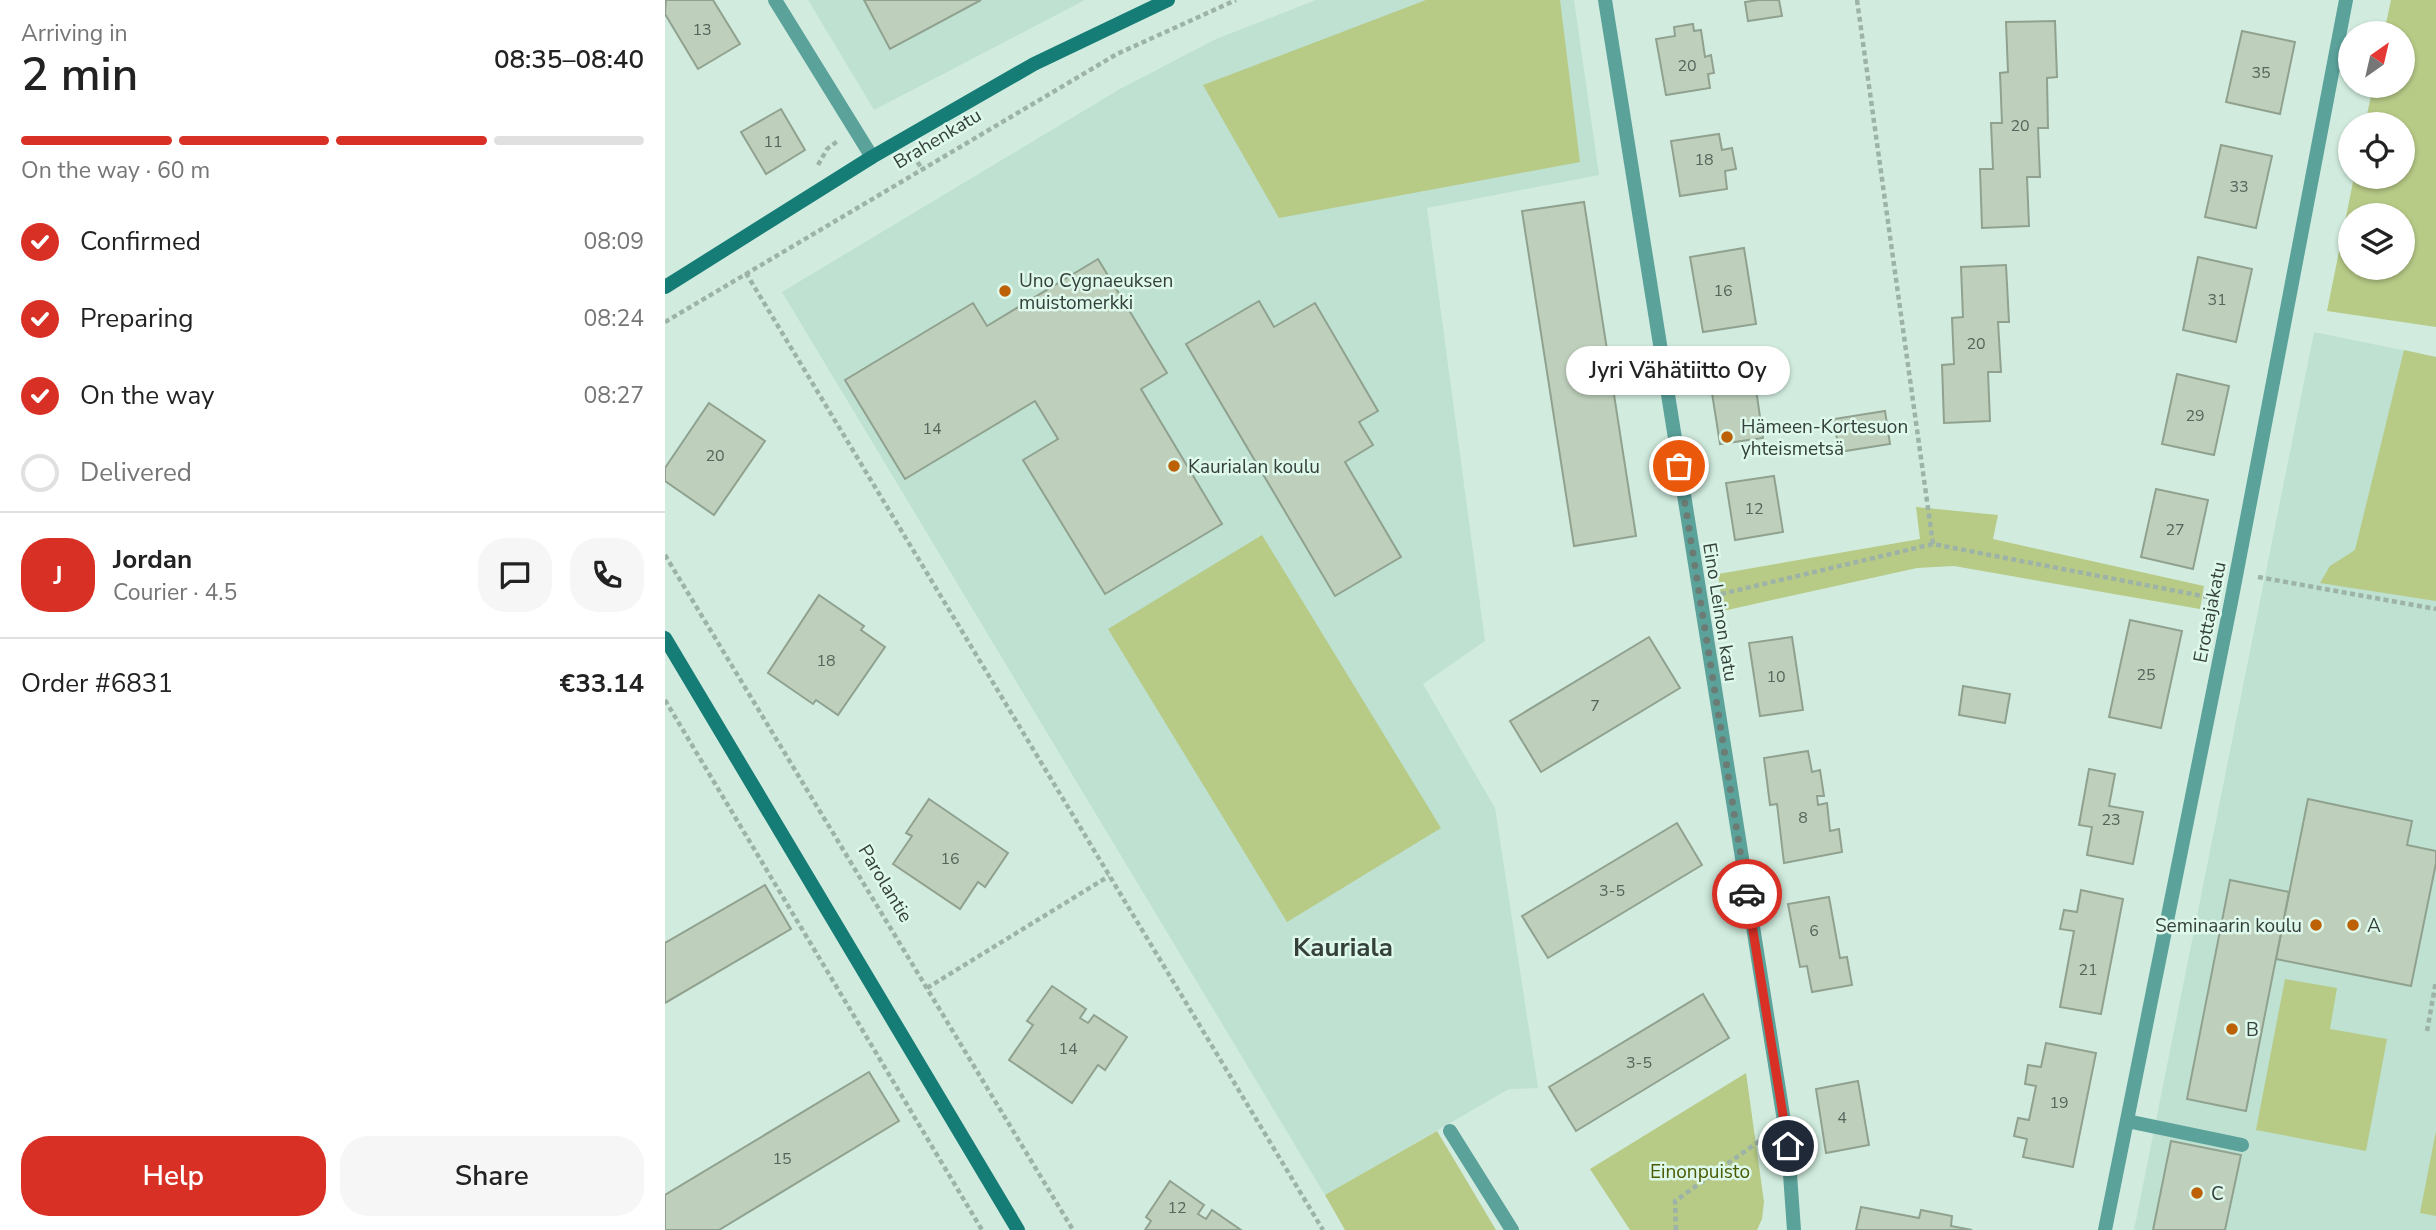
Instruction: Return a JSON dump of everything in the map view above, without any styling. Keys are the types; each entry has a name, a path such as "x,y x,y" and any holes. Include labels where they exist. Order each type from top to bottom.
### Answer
{"main road":[{"name":"Brahenkatu","path":"665,287 872,158 1034,64 1168,0"},
{"path":"665,638 1018,1230"}],"street":[{"path":"775,0 872,158"},
{"name":"Eino Leinon katu","path":"1605,0 1788,1146 1794,1230"},
{"name":"Erottajakatu","path":"2105,1230 2231,602 2346,0"},
{"path":"2127,1121 2242,1145"},
{"path":"1450,1131 1512,1230"}],"path":[{"name":"Brahenkatu","path":"665,323 1118,54 1237,0"},
{"path":"1857,0 1933,544"},
{"path":"746,273 1323,1230"},
{"path":"1700,599 1933,544 2231,602"},
{"name":"Parolantie","path":"665,555 1073,1230"},
{"path":"2250,576 2436,609"},
{"path":"665,700 982,1230"},
{"path":"927,988 1109,876"},
{"path":"2427,1031 2436,981"},
{"path":"1676,1230 1675,1201 1765,1137"}],"shaded area":[{"path":"808,0 1085,0 874,110"},
{"name":"Kaurialan koulu","path":"1316,0 1574,0 1599,175 1427,208 1485,641 1423,684 1495,808 1538,1088 1509,1089 1325,1195 782,292 1120,89 1216,39"},
{"name":"Seminaarin koulu","path":"2314,332 2436,357 2436,1230 2134,1230"}],"green space":[{"path":"1426,0 1560,0 1580,162 1279,218 1203,85"},
{"path":"2391,0 2436,0 2436,327 2327,311 2338,256 2338,280 2415,280 2415,203 2349,203 2352,189 2415,189 2415,112 2368,112 2370,98 2415,98 2415,21 2387,21"},
{"path":"2404,350 2436,357 2436,601 2320,583 2330,566 2355,550"},
{"path":"1916,507 1998,515 1993,539 2204,586 2200,609 1954,566 1917,568 1723,611 1718,574 1920,539"},
{"path":"1262,535 1441,828 1287,922 1108,629"},
{"path":"2285,979 2337,988 2330,1029 2387,1039 2366,1151 2256,1130"},
{"name":"Einonpuisto","path":"1746,1073 1764,1202 1762,1219 1757,1230 1630,1230 1590,1169"},
{"path":"1437,1131 1496,1230 1345,1230 1325,1195"},
{"path":"2436,1131 2436,1216 2420,1213"}],"building":[{"path":"666,0 713,0 740,44 698,69 665,14"},
{"path":"864,0 981,0 890,49"},
{"path":"1779,0 1782,16 1748,21 1745,2"},
{"path":"2055,21 2057,77 2047,78 2048,128 2038,128 2040,177 2027,177 2029,226 1982,228 1980,169 1993,169 1991,123 2002,123 2000,73 2008,72 2006,22"},
{"path":"1693,24 1694,31 1701,30 1705,57 1711,55 1714,73 1708,74 1710,88 1666,95 1656,39 1675,36 1674,27"},
{"path":"2242,31 2295,42 2280,114 2226,102"},
{"path":"781,109 805,150 766,174 741,132"},
{"path":"1719,134 1722,150 1732,148 1736,169 1725,171 1727,189 1680,196 1671,141"},
{"path":"2221,145 2272,156 2256,228 2205,217"},
{"path":"1584,202 1636,536 1574,546 1522,211"},
{"path":"1744,248 1756,324 1703,332 1690,257"},
{"path":"2198,257 2252,269 2236,342 2183,330"},
{"name":"Kaurialan koulu","path":"1098,259 1167,373 1141,389 1222,524 1105,594 1023,460 1058,439 1035,401 905,479 845,380 973,303 987,326"},
{"path":"2006,265 2009,322 1998,322 2001,372 1988,372 1990,421 1944,423 1942,365 1954,364 1952,318 1963,317 1961,267"},
{"path":"1259,301 1274,327 1315,303 1378,411 1359,422 1373,445 1345,462 1401,557 1335,596 1186,344"},
{"path":"1753,368 1763,438 1720,444 1709,374"},
{"path":"2177,374 2229,386 2214,455 2162,444"},
{"path":"709,403 765,441 714,515 665,481 665,468"},
{"path":"1885,411 1890,444 1839,452 1834,419"},
{"path":"1774,476 1783,532 1735,540 1726,483"},
{"path":"2156,489 2208,500 2193,569 2141,557"},
{"path":"819,595 864,626 861,630 885,647 838,715 816,700 813,704 768,673"},
{"path":"2130,620 2182,631 2161,728 2109,717"},
{"path":"1649,637 1680,688 1541,772 1510,721"},
{"path":"1792,637 1803,710 1760,716 1749,643"},
{"path":"1963,686 2010,694 2005,723 1959,715"},
{"path":"1808,751 1812,772 1820,770 1824,796 1817,796 1818,805 1827,803 1830,831 1839,829 1842,852 1784,863 1777,804 1770,805 1764,758"},
{"path":"2089,769 2115,774 2109,806 2143,812 2133,864 2087,855 2092,827 2079,825"},
{"path":"929,799 1008,853 985,887 978,882 960,909 893,864 912,836 906,833"},
{"name":"A","path":"2308,799 2412,821 2407,845 2436,851 2436,863 2411,986 2276,959"},
{"path":"1677,823 1702,865 1548,958 1522,916"},
{"name":"B","path":"2230,880 2289,892 2246,1111 2187,1099"},
{"path":"765,885 791,929 665,1003 665,943"},
{"path":"2081,890 2123,899 2101,1014 2060,1007 2074,931 2060,929 2064,910 2077,912"},
{"path":"1829,897 1840,958 1847,957 1852,985 1812,992 1807,966 1800,967 1788,904"},
{"path":"1052,986 1086,1009 1080,1018 1088,1023 1094,1015 1127,1037 1105,1070 1098,1065 1072,1103 1009,1060 1033,1025 1027,1021"},
{"path":"1703,994 1729,1038 1576,1131 1549,1087"},
{"path":"2046,1043 2096,1053 2073,1167 2023,1157 2027,1139 2014,1136 2018,1118 2029,1120 2036,1086 2025,1084 2028,1065 2041,1067"},
{"path":"869,1072 899,1121 719,1230 665,1230 665,1195"},
{"path":"1858,1081 1869,1145 1826,1153 1816,1089"},
{"name":"C","path":"2171,1141 2241,1155 2225,1230 2153,1230"},
{"path":"1170,1181 1204,1205 1198,1214 1206,1219 1212,1210 1241,1230 1145,1230 1151,1221 1146,1217"},
{"path":"1861,1207 1919,1218 1921,1210 1952,1216 1951,1226 1972,1230 1856,1230"}],"way so far":[{"path":"1679,466 1747,894"}],"place":[{"name":"Uno Cygnaeuksen muistomerkki","path":"1005,291"},
{"name":"Hämeen-Kortesuon yhteismetsä","path":"1727,437"},
{"name":"Kaurialan koulu","path":"1174,466"},
{"name":"Jyri Vähätiitto Oy","path":"1679,466"},
{"name":"Seminaarin koulu","path":"2316,925"},
{"name":"A","path":"2353,925"},
{"name":"B","path":"2232,1029"},
{"name":"C","path":"2197,1193"}],"district":[{"name":"Kauriala","path":"1343,947"}],"route":[{"path":"1747,894 1788,1146"}]}
